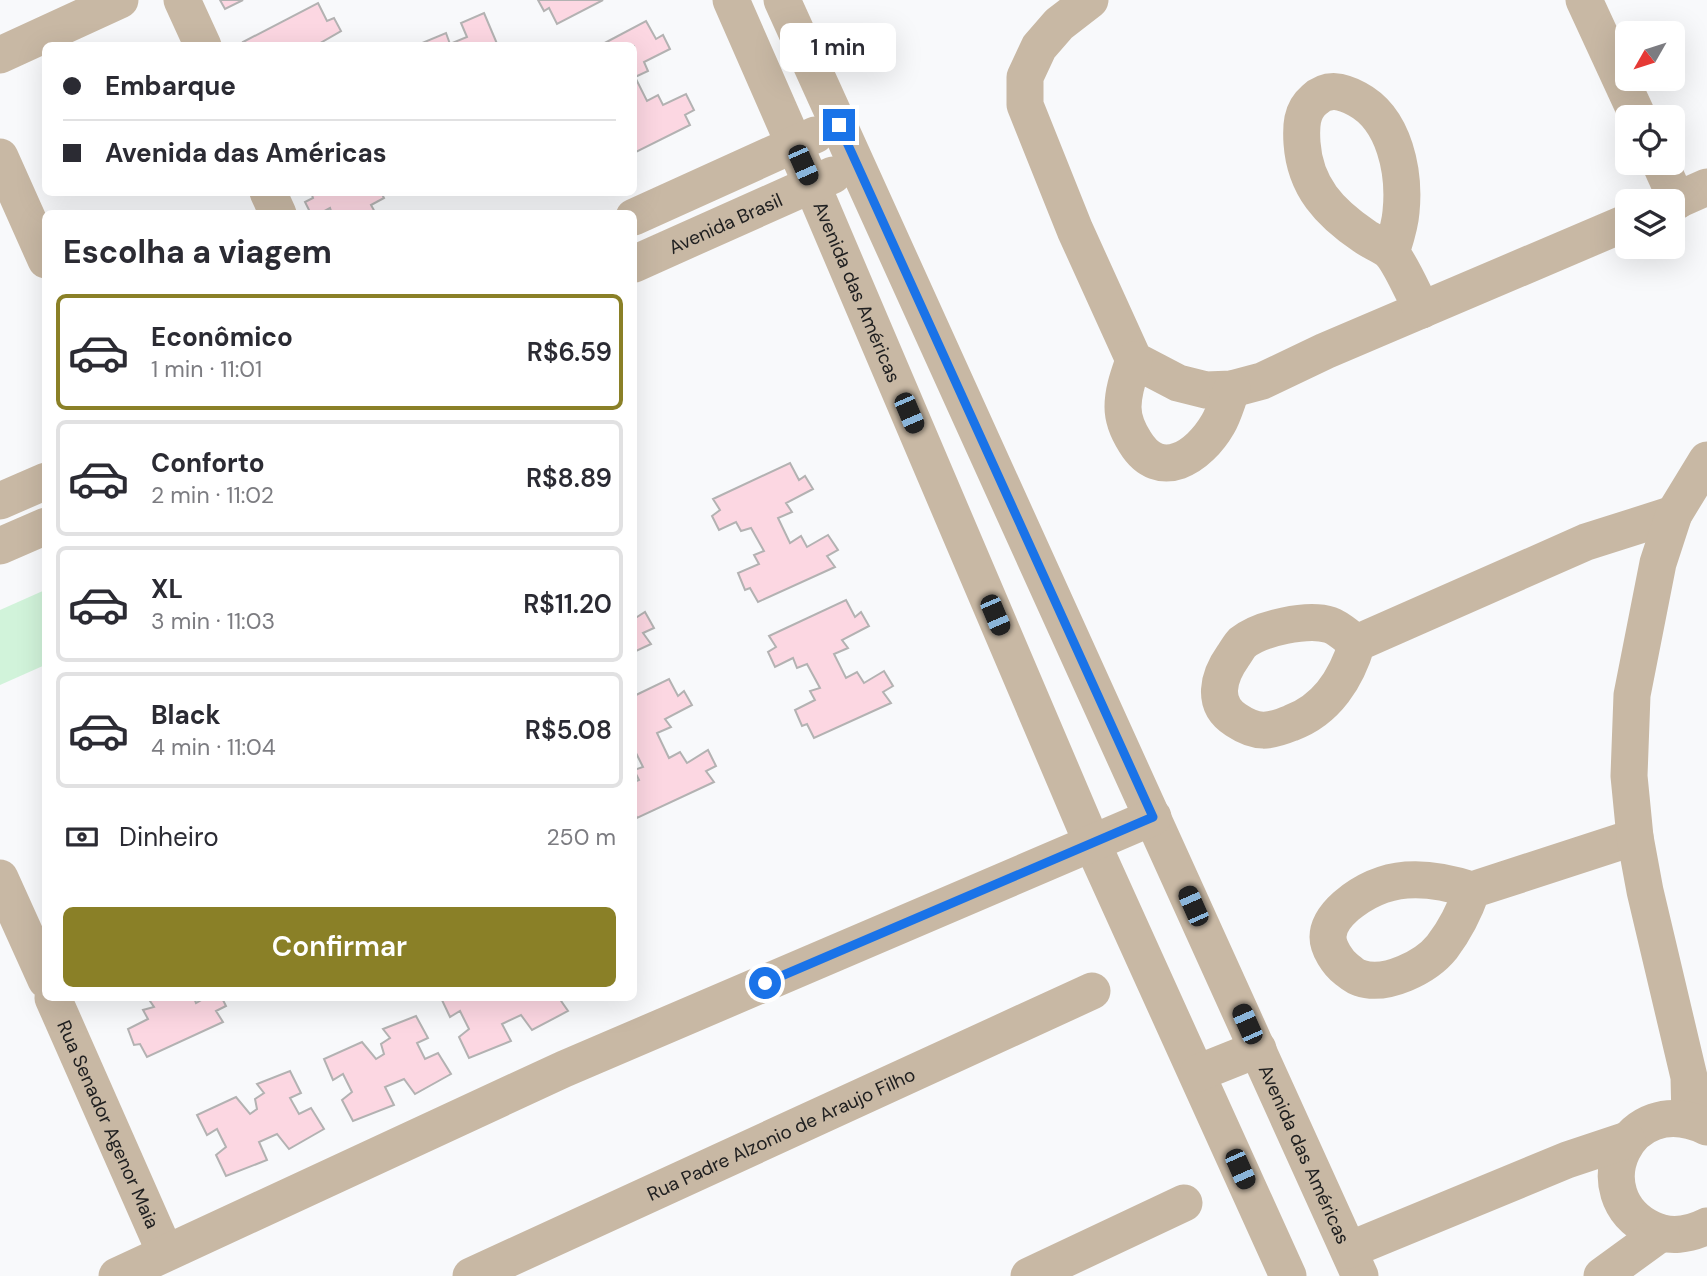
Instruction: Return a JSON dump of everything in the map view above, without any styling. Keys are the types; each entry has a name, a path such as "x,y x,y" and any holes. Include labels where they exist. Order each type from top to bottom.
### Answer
{"street":[{"path":"0,55 120,0"},
{"path":"183,0 201,42"},
{"name":"Avenida das Américas","path":"731,0 1093,843 1288,1276"},
{"name":"Avenida das Américas","path":"782,0 1354,1263"},
{"path":"1090,0 1059,24 1039,47 1025,77 1025,104 1075,230 1134,360 1178,383 1206,390 1232,389 1262,381 1615,228"},
{"path":"1584,0 1633,105"},
{"path":"637,216 839,125"},
{"path":"0,158 42,251"},
{"name":"Avenida Brasil","path":"637,263 857,165"},
{"path":"1671,175 1691,197"},
{"path":"1391,253 1422,310"},
{"path":"1134,360 1122,409 1128,431 1139,449 1164,464 1178,462 1190,456 1204,443 1218,424 1232,389"},
{"path":"1707,460 1674,514 1658,563 1632,695 1629,776 1635,837 1661,967 1698,1123 1667,1117 1645,1125 1628,1140 1618,1161 1616,1184 1624,1206 1640,1223 1661,1234 1684,1235 1707,1226"},
{"path":"0,501 42,483"},
{"path":"1357,643 1586,542 1674,514"},
{"path":"0,546 42,528"},
{"path":"117,1276 564,1069 1153,817"},
{"path":"1472,890 1635,837"},
{"path":"0,878 42,971"},
{"name":"Rua Padre Alzonio de Araujo Filho","path":"471,1276 1092,991"},
{"name":"Rua Senador Agenor Maia","path":"54,1001 165,1252"},
{"path":"1198,1073 1258,1049"},
{"path":"1354,1263 1567,1160 1628,1140"},
{"path":"1029,1276 1184,1203"},
{"path":"1602,1276 1661,1234"}],"green space":[{"path":"42,591 42,666 0,685 0,610"}],"building":[{"path":"220,0 243,0 225,9"},
{"path":"538,0 603,0 557,24 549,8 544,11"},
{"path":"318,3 327,21 334,18 341,31 322,42 243,42"},
{"path":"484,13 496,42 455,42 467,37 461,23"},
{"path":"646,21 656,39 663,35 670,49 644,62 648,71 637,76 637,42 607,42"},
{"path":"446,33 449,42 424,42"},
{"path":"637,81 647,101 658,95 663,105 686,94 694,110 685,115 690,125 637,152"},
{"path":"312,196 384,198 371,205 374,210 309,210 305,202"},
{"path":"790,463 799,480 805,476 813,489 786,503 792,512 778,518 790,543 801,536 807,547 828,535 838,550 827,556 835,567 758,602 750,588 745,590 738,573 759,564 754,555 764,551 751,528 741,531 736,522 719,530 712,516 720,510 713,499"},
{"path":"846,600 855,617 861,612 869,626 842,640 848,648 834,654 846,678 857,672 864,683 884,671 893,686 883,692 891,703 814,738 807,724 802,726 795,710 815,700 810,691 820,688 807,664 797,668 793,658 775,667 768,652 776,647 769,636"},
{"path":"645,612 654,628 643,633 651,644 637,651 637,617"},
{"path":"669,679 678,696 684,691 692,705 665,719 671,727 657,733 669,758 680,752 687,763 708,750 716,766 706,771 714,782 637,818 637,769 643,767 637,755 637,695"},
{"path":"150,1001 224,1001 226,1006 216,1011 223,1022 147,1057 140,1044 134,1045 128,1029 148,1019 143,1010 154,1007"},
{"path":"442,1001 561,1001 568,1011 532,1030 521,1015 502,1024 511,1041 469,1058 459,1037 469,1029 460,1011 450,1017"},
{"path":"416,1016 428,1038 417,1043 425,1059 438,1053 451,1074 415,1094 404,1079 385,1087 394,1105 353,1121 342,1100 352,1092 343,1074 333,1080 324,1059 362,1042 376,1059 384,1054 381,1044 390,1038 383,1029"},
{"path":"290,1071 301,1093 290,1098 299,1114 311,1108 324,1129 289,1149 277,1134 259,1142 267,1160 226,1176 216,1155 226,1147 217,1129 207,1135 197,1115 236,1097 250,1114 257,1109 255,1099 264,1093 257,1084"}],"route":[{"path":"765,983 1153,817 839,125"}]}
